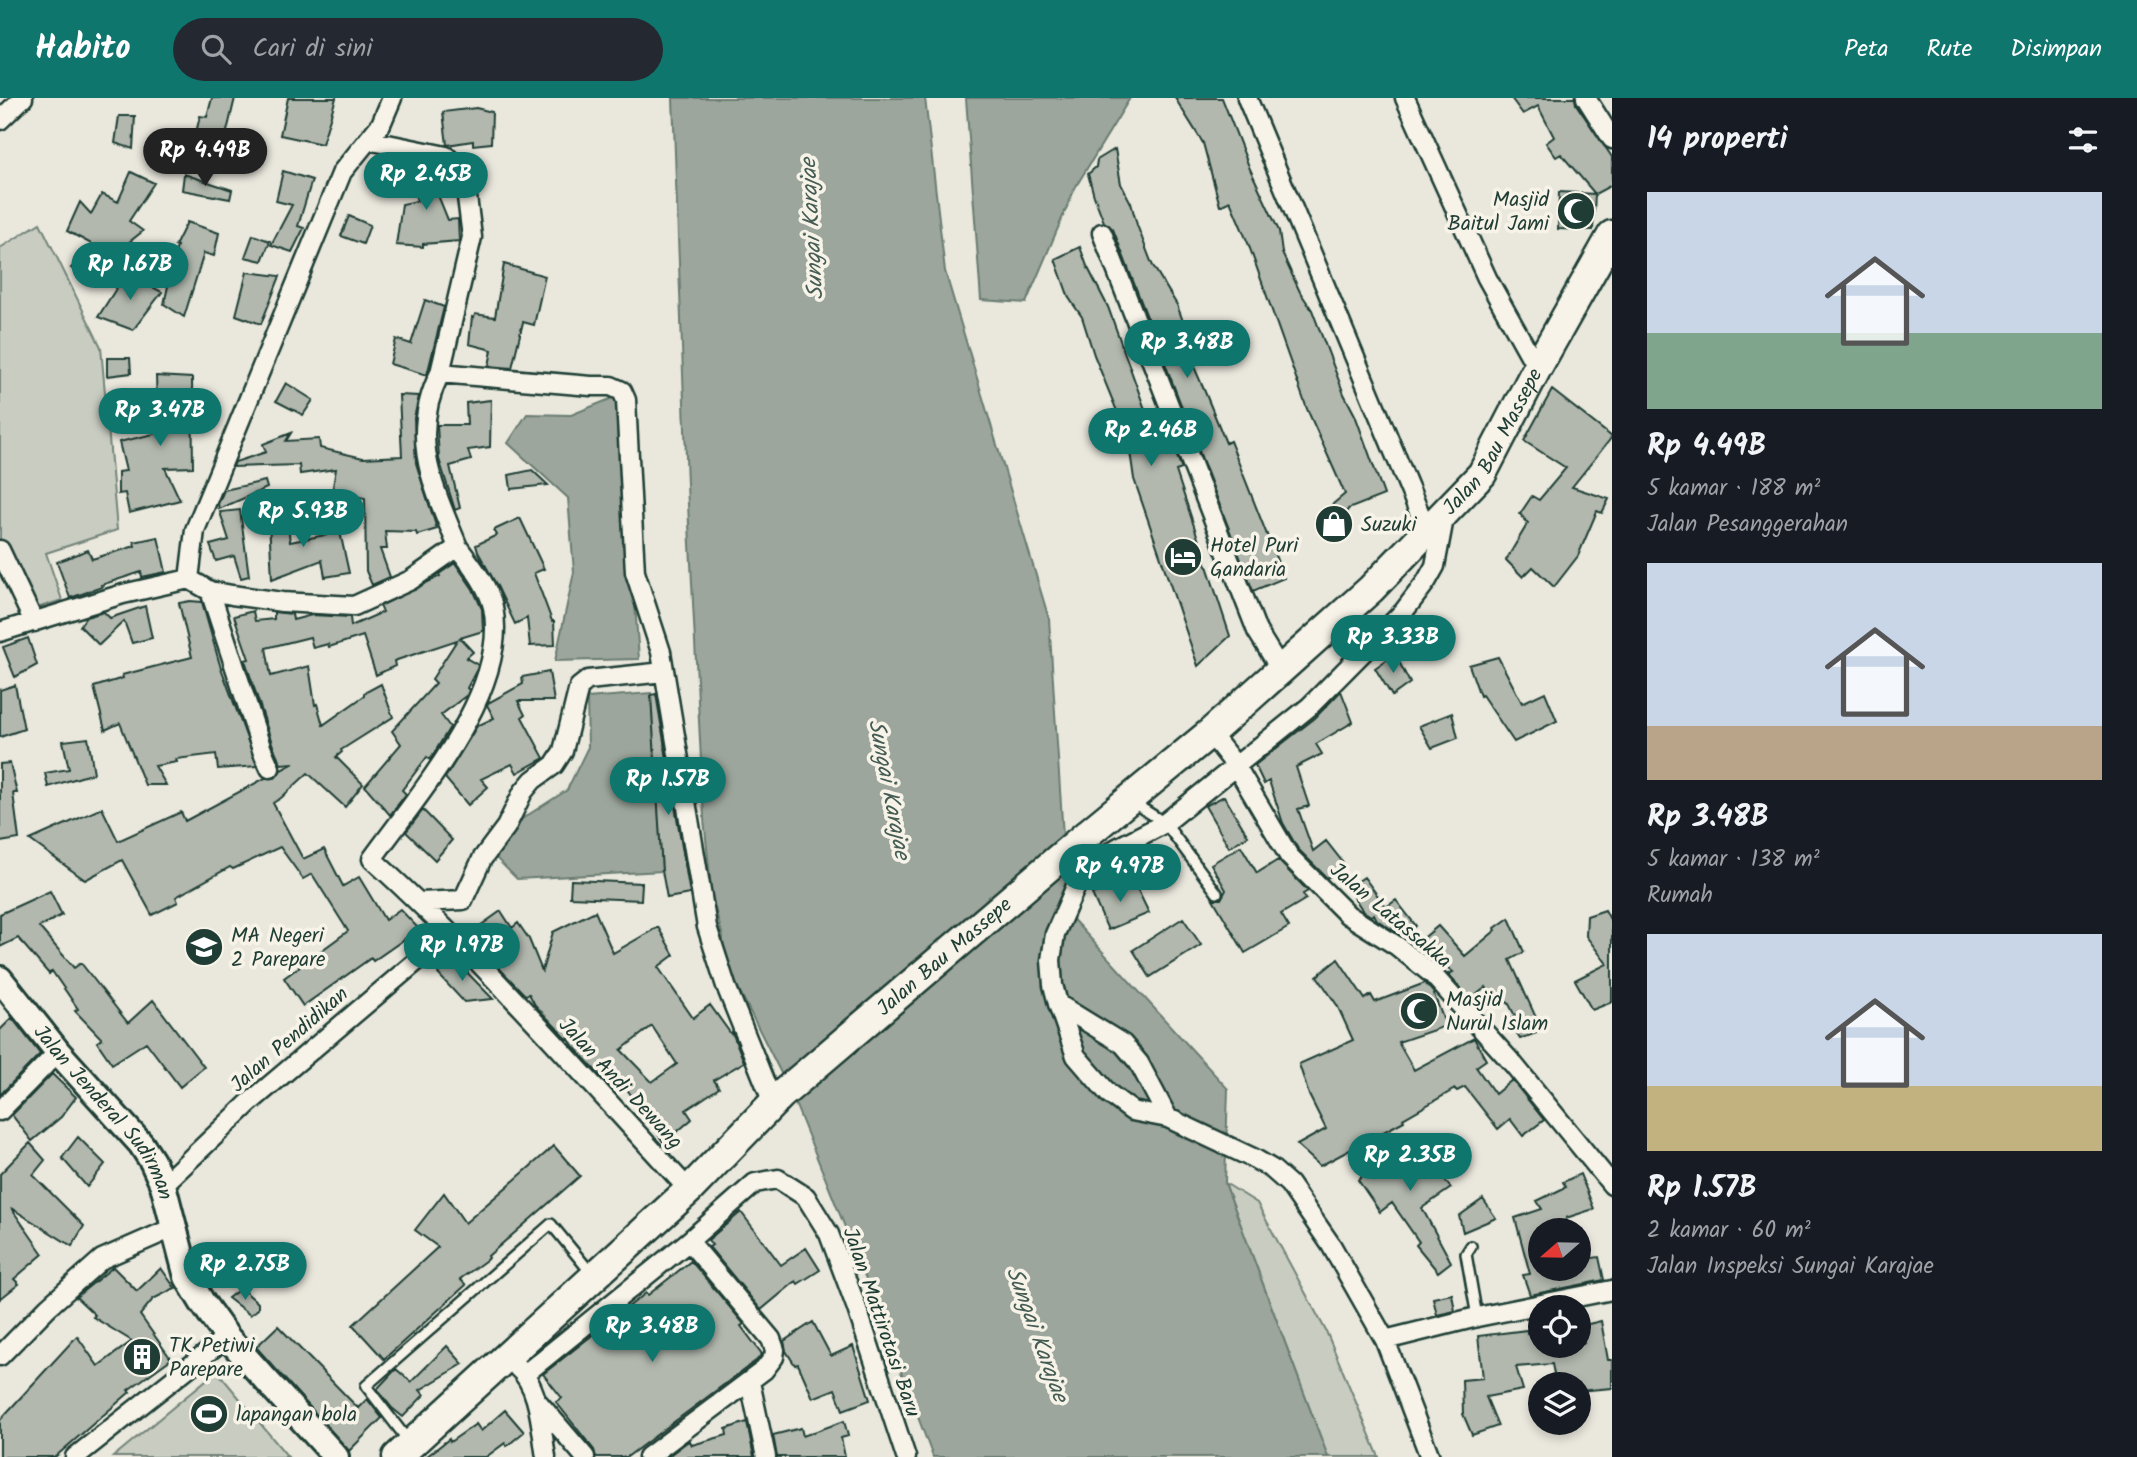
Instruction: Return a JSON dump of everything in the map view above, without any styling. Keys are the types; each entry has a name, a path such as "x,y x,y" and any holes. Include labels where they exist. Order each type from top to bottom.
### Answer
{"highway":[{"name":"Jalan Bau Massepe","path":"404,1451 515,1366 594,1277 689,1190 777,1099 1086,835 1131,801 1371,589 1482,474 1537,368 1612,235"}],"main road":[{"name":"Jalan Jenderal Sudirman","path":"0,979 58,1052 141,1144 163,1185 187,1277 227,1336 336,1457"}],"street":[{"path":"0,120 23,98"},
{"path":"190,579 195,530 342,172 381,124 392,98"},
{"path":"1247,98 1436,522 1435,566 1404,611 1308,707 1164,822 1093,864 1080,877 1055,934 1051,960 1053,985 1076,1056 1108,1093 1132,1111 1168,1118 1255,1159 1289,1184 1331,1245 1385,1340 1430,1457"},
{"path":"1405,98 1487,278 1537,368"},
{"path":"1586,98 1612,139"},
{"path":"0,632 123,594 190,579 210,591 282,602 354,606 411,580 458,547 433,480 424,447 425,411 440,373 472,236 467,197 457,167 446,156 368,140"},
{"path":"1102,233 1260,636 1281,670"},
{"path":"440,373 591,387 611,386 622,391 626,400 635,572 661,652 708,927 726,986 777,1099"},
{"name":"Jalan Andi Dewang","path":"458,547 487,590 493,608 492,657 487,680 456,740 372,859 450,933 689,1190"},
{"path":"0,550 34,622"},
{"path":"210,591 261,750 270,768"},
{"path":"420,902 463,900 482,859 506,827 523,792 533,780 554,765 563,751 579,687 583,683 588,680 664,672"},
{"name":"Jalan Latassakka","path":"1210,733 1236,766 1289,856 1348,915 1397,947 1433,975 1514,1065 1612,1185"},
{"name":"Jalan Pendidikan","path":"163,1185 327,1034 450,933"},
{"path":"1058,1004 1123,1044 1139,1063 1168,1118"},
{"path":"0,1111 58,1052"},
{"name":"Jalan Mattirotasi Baru","path":"689,1241 755,1183 778,1179 806,1197 829,1234 906,1457"},
{"path":"0,1356 48,1307 102,1259 175,1227"},
{"path":"584,1457 535,1398 515,1366 689,1241 771,1339 775,1350 774,1357 750,1382 648,1457"},
{"path":"1385,1340 1477,1317 1612,1290"},
{"path":"75,1457 227,1336"},
{"path":"750,1382 766,1457"},
{"path":"535,1398 546,1457"}],"lane":[{"path":"1131,801 1164,822 1217,893"},
{"path":"404,1451 366,1386 551,1224 594,1277"},
{"path":"1471,1245 1466,1254 1477,1317"}],"shaded area":[{"path":"40,223 101,347 117,530 46,553 62,600 34,609 0,541 0,248"},
{"path":"1225,1183 1257,1203 1326,1331 1379,1457 1328,1457"},
{"name":"lapangan bola","path":"217,1371 288,1457 113,1457"}],"water":[{"name":"Sungai Karajae","path":"673,98 925,98 945,271 1049,619 1068,914 1228,1089 1225,1183 1328,1457 933,1457 868,1284 790,1091 722,956 723,937 712,897 704,819 687,485"},
{"path":"966,98 1130,98 1075,188 1026,303 981,300"},
{"path":"620,395 639,659 555,661 574,572 568,498 508,443 527,414 571,415"},
{"path":"651,693 662,871 517,879 493,855 514,824 567,790 588,747 587,698"}],"building":[{"path":"212,98 235,98 224,144 195,137 200,116 207,117"},
{"path":"288,98 336,98 322,144 280,135"},
{"path":"1175,98 1222,98 1250,169 1279,231 1282,253 1300,292 1312,310 1344,394 1355,415 1384,495 1348,509 1336,534 1324,519 1317,522 1315,519 1345,494 1307,409 1248,243 1230,201 1220,206 1203,143"},
{"path":"1511,98 1575,98 1576,104 1612,157 1612,185 1595,194 1561,154 1556,157 1546,143 1554,137 1538,106 1523,114"},
{"path":"476,108 492,112 491,143 473,145 473,141 447,145 443,112"},
{"path":"119,116 135,116 133,149 115,143"},
{"path":"1115,149 1121,184 1131,203 1152,264 1177,305 1191,343 1195,369 1226,443 1230,441 1284,578 1253,591 1113,229 1104,222 1094,196 1088,174 1096,167 1097,160"},
{"path":"431,164 444,170 446,180 433,183 448,220 458,219 459,241 423,244 423,247 396,245 402,204 417,201 408,170"},
{"path":"283,171 312,180 298,226 304,228 292,252 271,245 292,205 276,201"},
{"path":"131,172 154,183 129,221 143,231 84,278 71,268 97,247 67,231 80,202 91,214 102,194 118,202"},
{"path":"184,174 232,190 230,199 182,190"},
{"name":"Masjid Baitul Jami","path":"1559,192 1595,194 1593,230 1558,229"},
{"path":"349,216 370,225 363,244 341,236"},
{"path":"187,222 219,233 214,256 204,253 184,317 164,304 175,246"},
{"path":"253,235 270,241 262,261 245,257"},
{"path":"1080,247 1108,307 1159,448 1172,444 1182,469 1176,471 1230,636 1198,666 1134,479 1119,416 1082,317 1069,298 1055,259"},
{"path":"504,264 545,276 534,325 523,322 512,368 489,366 492,350 469,344 472,317 474,318 475,314 495,317"},
{"path":"247,272 280,276 261,324 236,315"},
{"path":"126,273 162,292 133,330 98,317"},
{"path":"425,300 444,307 427,375 390,364 396,339 411,344"},
{"path":"107,358 130,358 131,373 107,376"},
{"path":"156,376 192,378 193,467 165,468 180,500 129,513 125,493 118,494 118,472 126,471 119,442 158,433"},
{"path":"286,383 313,400 303,415 276,401"},
{"path":"1552,390 1612,437 1572,487 1609,499 1602,513 1597,511 1578,556 1554,587 1533,567 1523,577 1506,560 1528,523 1520,514 1532,496 1539,500 1566,468 1524,441"},
{"path":"399,395 419,396 414,418 416,463 437,529 417,535 416,532 385,531 387,549 380,549 390,577 372,585 366,571 365,498 332,492 336,469 300,474 299,465 233,467 235,462 266,452 263,444 291,433 286,441 319,439 320,448 363,458 402,456"},
{"path":"491,400 490,447 468,450 471,460 450,466 460,508 455,510 439,459 437,425 467,425 466,403"},
{"path":"532,470 548,485 511,489 509,475"},
{"path":"265,481 267,488 219,509 218,504 224,490"},
{"path":"286,508 290,542 340,532 349,573 325,577 322,560 272,579 269,520 265,509"},
{"path":"240,510 249,576 241,578 234,556 216,561 210,545 229,540 220,512"},
{"path":"520,518 544,569 534,573 554,621 555,645 530,646 527,618 515,624 476,545 497,535 494,530"},
{"path":"158,537 166,572 142,577 141,572 70,598 57,562 88,550 92,559 135,546 134,542"},
{"path":"455,563 473,589 482,609 483,631 460,638 473,652 466,658 478,665 477,669 467,688 467,695 441,715 450,727 430,760 427,757 402,790 406,794 390,815 365,786 401,744 392,731 436,683 432,679 457,640 394,661 395,666 376,675 363,636 329,647 328,644 313,648 310,637 266,648 271,676 309,666 315,705 317,704 323,725 364,696 364,693 381,684 393,717 341,750 336,757 363,784 345,807 308,773 273,803 303,859 324,849 343,886 359,877 385,920 400,909 419,929 373,961 371,958 303,1006 284,978 348,931 312,874 303,879 280,847 233,869 230,867 176,897 178,902 152,915 122,860 85,880 30,840 102,808 118,841 181,812 185,821 265,778 275,778 281,770 294,763 281,764 273,746 245,660 249,659 234,616 253,611 255,621 274,619 274,612 292,614 293,620 312,615 350,617 351,626 383,612 380,606 440,576 439,574"},
{"path":"202,602 220,665 257,766 218,769 216,754 176,759 177,762 155,766 166,785 145,785 120,723 105,730 94,687 123,678 122,675 192,657 179,603"},
{"path":"145,606 152,638 132,643 124,621 99,645 80,626 86,617 104,612 110,618"},
{"path":"28,638 37,665 15,677 3,647"},
{"path":"1395,654 1410,683 1392,696 1375,668"},
{"path":"1498,657 1522,703 1545,692 1557,721 1514,742 1482,695 1480,696 1469,665"},
{"path":"549,672 554,701 518,701 525,715 522,717 544,758 517,773 512,764 481,779 488,787 468,805 445,778 477,726 494,718 488,703 523,684 522,677"},
{"path":"15,685 24,729 0,737 0,690"},
{"path":"1341,691 1353,722 1316,744 1322,754 1296,767 1309,806 1298,809 1313,851 1326,841 1345,865 1327,878 1298,849 1283,823 1269,781 1264,784 1255,765 1315,718"},
{"path":"656,694 690,894 667,898 662,871 651,695"},
{"path":"1452,713 1458,738 1432,748 1419,726"},
{"path":"88,738 94,773 48,787 45,773 69,769 63,741"},
{"path":"10,763 17,793 13,793 19,839 0,842 0,764"},
{"path":"1224,796 1248,836 1229,847 1205,806"},
{"path":"423,810 452,840 435,860 406,832"},
{"path":"1241,846 1257,873 1278,860 1308,891 1303,894 1306,899 1281,914 1289,927 1245,953 1213,899 1221,899 1226,890 1211,864"},
{"path":"1364,877 1386,907 1396,900 1416,926 1404,937 1377,920 1374,914 1371,916 1363,911 1348,888"},
{"path":"1132,878 1149,913 1108,930 1092,894"},
{"path":"571,880 642,883 641,900 570,897"},
{"path":"50,891 62,915 39,927 74,968 81,963 128,1023 153,1000 204,1067 180,1087 146,1042 112,1064 97,1042 102,1039 75,1011 78,1009 52,971 49,974 18,938 0,947 0,914"},
{"path":"1605,910 1612,923 1612,1002 1592,1010 1575,980 1607,964 1586,936 1587,916"},
{"path":"501,911 512,928 518,923 529,939 542,971 553,932 595,911 613,953 658,927 674,955 658,967 693,1018 710,1005 731,1034 732,1032 744,1062 714,1080 719,1088 686,1110 692,1119 664,1143 622,1082 613,1090 535,1005 529,994 525,995 474,942 470,933","holes":["652,1026 677,1064 652,1082 621,1050"]},
{"path":"1183,918 1201,945 1150,977 1133,950"},
{"path":"1509,918 1524,952 1510,960 1542,1031 1520,1039 1508,1020 1515,1016 1508,1002 1498,1006 1486,987 1470,1000 1448,974 1453,972 1426,950 1420,941 1438,926 1465,956"},
{"path":"451,956 493,999 464,1002 438,974"},
{"path":"1338,959 1365,999 1371,995 1375,1002 1425,983 1433,992 1446,1026 1398,1042 1414,1070 1474,1038 1486,1060 1476,1067 1495,1094 1512,1080 1544,1120 1523,1136 1510,1119 1498,1129 1465,1087 1457,1091 1455,1089 1403,1119 1404,1121 1320,1166 1297,1145 1326,1129 1309,1095 1299,1064 1353,1040 1337,1005 1317,976"},
{"path":"12,1018 40,1054 0,1095 0,1030"},
{"path":"52,1074 76,1097 61,1117 32,1141 12,1115"},
{"path":"1408,1133 1414,1150 1425,1145 1436,1162 1431,1164 1451,1188 1422,1208 1451,1262 1438,1272 1416,1245 1419,1242 1392,1203 1380,1212 1358,1180"},
{"path":"78,1137 105,1164 87,1187 62,1158"},
{"path":"30,1143 45,1160 33,1175 84,1226 72,1246 11,1208 43,1254 14,1279 19,1284 0,1299 0,1174"},
{"path":"554,1146 580,1176 488,1256 489,1258 460,1279 466,1285 384,1359 353,1325 438,1247 415,1230 444,1193 465,1223"},
{"path":"1580,1174 1594,1209 1566,1218 1528,1218 1528,1267 1515,1218 1542,1209 1537,1201 1566,1187 1563,1182"},
{"path":"1483,1199 1496,1218 1463,1232 1459,1216"},
{"path":"741,1212 781,1265 806,1248 820,1270 798,1284 796,1281 761,1310 709,1247 712,1245 708,1240"},
{"path":"1599,1257 1604,1280 1530,1295 1523,1275 1528,1274 1528,1281 1591,1281 1591,1258"},
{"path":"691,1261 744,1324 741,1326 762,1354 627,1457 596,1457 594,1450 556,1402 562,1398 543,1374"},
{"path":"113,1267 137,1291 161,1268 175,1288 153,1299 140,1315 171,1359 128,1390 130,1392 55,1457 0,1457 0,1420 77,1336 98,1366 132,1341 93,1317 95,1315 76,1297"},
{"path":"241,1288 258,1303 258,1309 250,1315 228,1298"},
{"path":"1452,1294 1455,1311 1437,1315 1433,1298"},
{"path":"1601,1321 1608,1360 1612,1360 1612,1388 1591,1390 1591,1372 1554,1372 1552,1364 1516,1367 1523,1390 1486,1397 1498,1426 1472,1435 1463,1414 1462,1380 1483,1378 1478,1336 1527,1330 1528,1358 1591,1358 1591,1323"},
{"path":"813,1322 831,1356 853,1346 870,1400 843,1410 835,1389 813,1398 798,1364 795,1365 786,1351 784,1341"},
{"path":"278,1326 358,1408 367,1399 382,1418 349,1451 256,1347"},
{"path":"447,1346 463,1364 420,1390 424,1395 403,1417 377,1389 396,1369 411,1382"},
{"path":"505,1410 524,1432 507,1446 505,1443 486,1457 426,1457 449,1439 450,1442 476,1424 481,1431"},
{"path":"844,1421 848,1436 841,1438 845,1457 777,1457 773,1435 801,1428 803,1436"},
{"path":"747,1422 754,1457 667,1457 687,1442 690,1441 692,1445 727,1435 726,1429"}],"place":[{"name":"Masjid Baitul Jami","path":"1576,211"},
{"name":"Suzuki","path":"1334,524"},
{"name":"Hotel Puri Gandaria","path":"1183,557"},
{"name":"MA Negeri 2 Parepare","path":"204,947"},
{"name":"Masjid Nurul Islam","path":"1419,1011"},
{"name":"TK Petiwi Parepare","path":"142,1357"},
{"name":"lapangan bola","path":"209,1414"}]}
